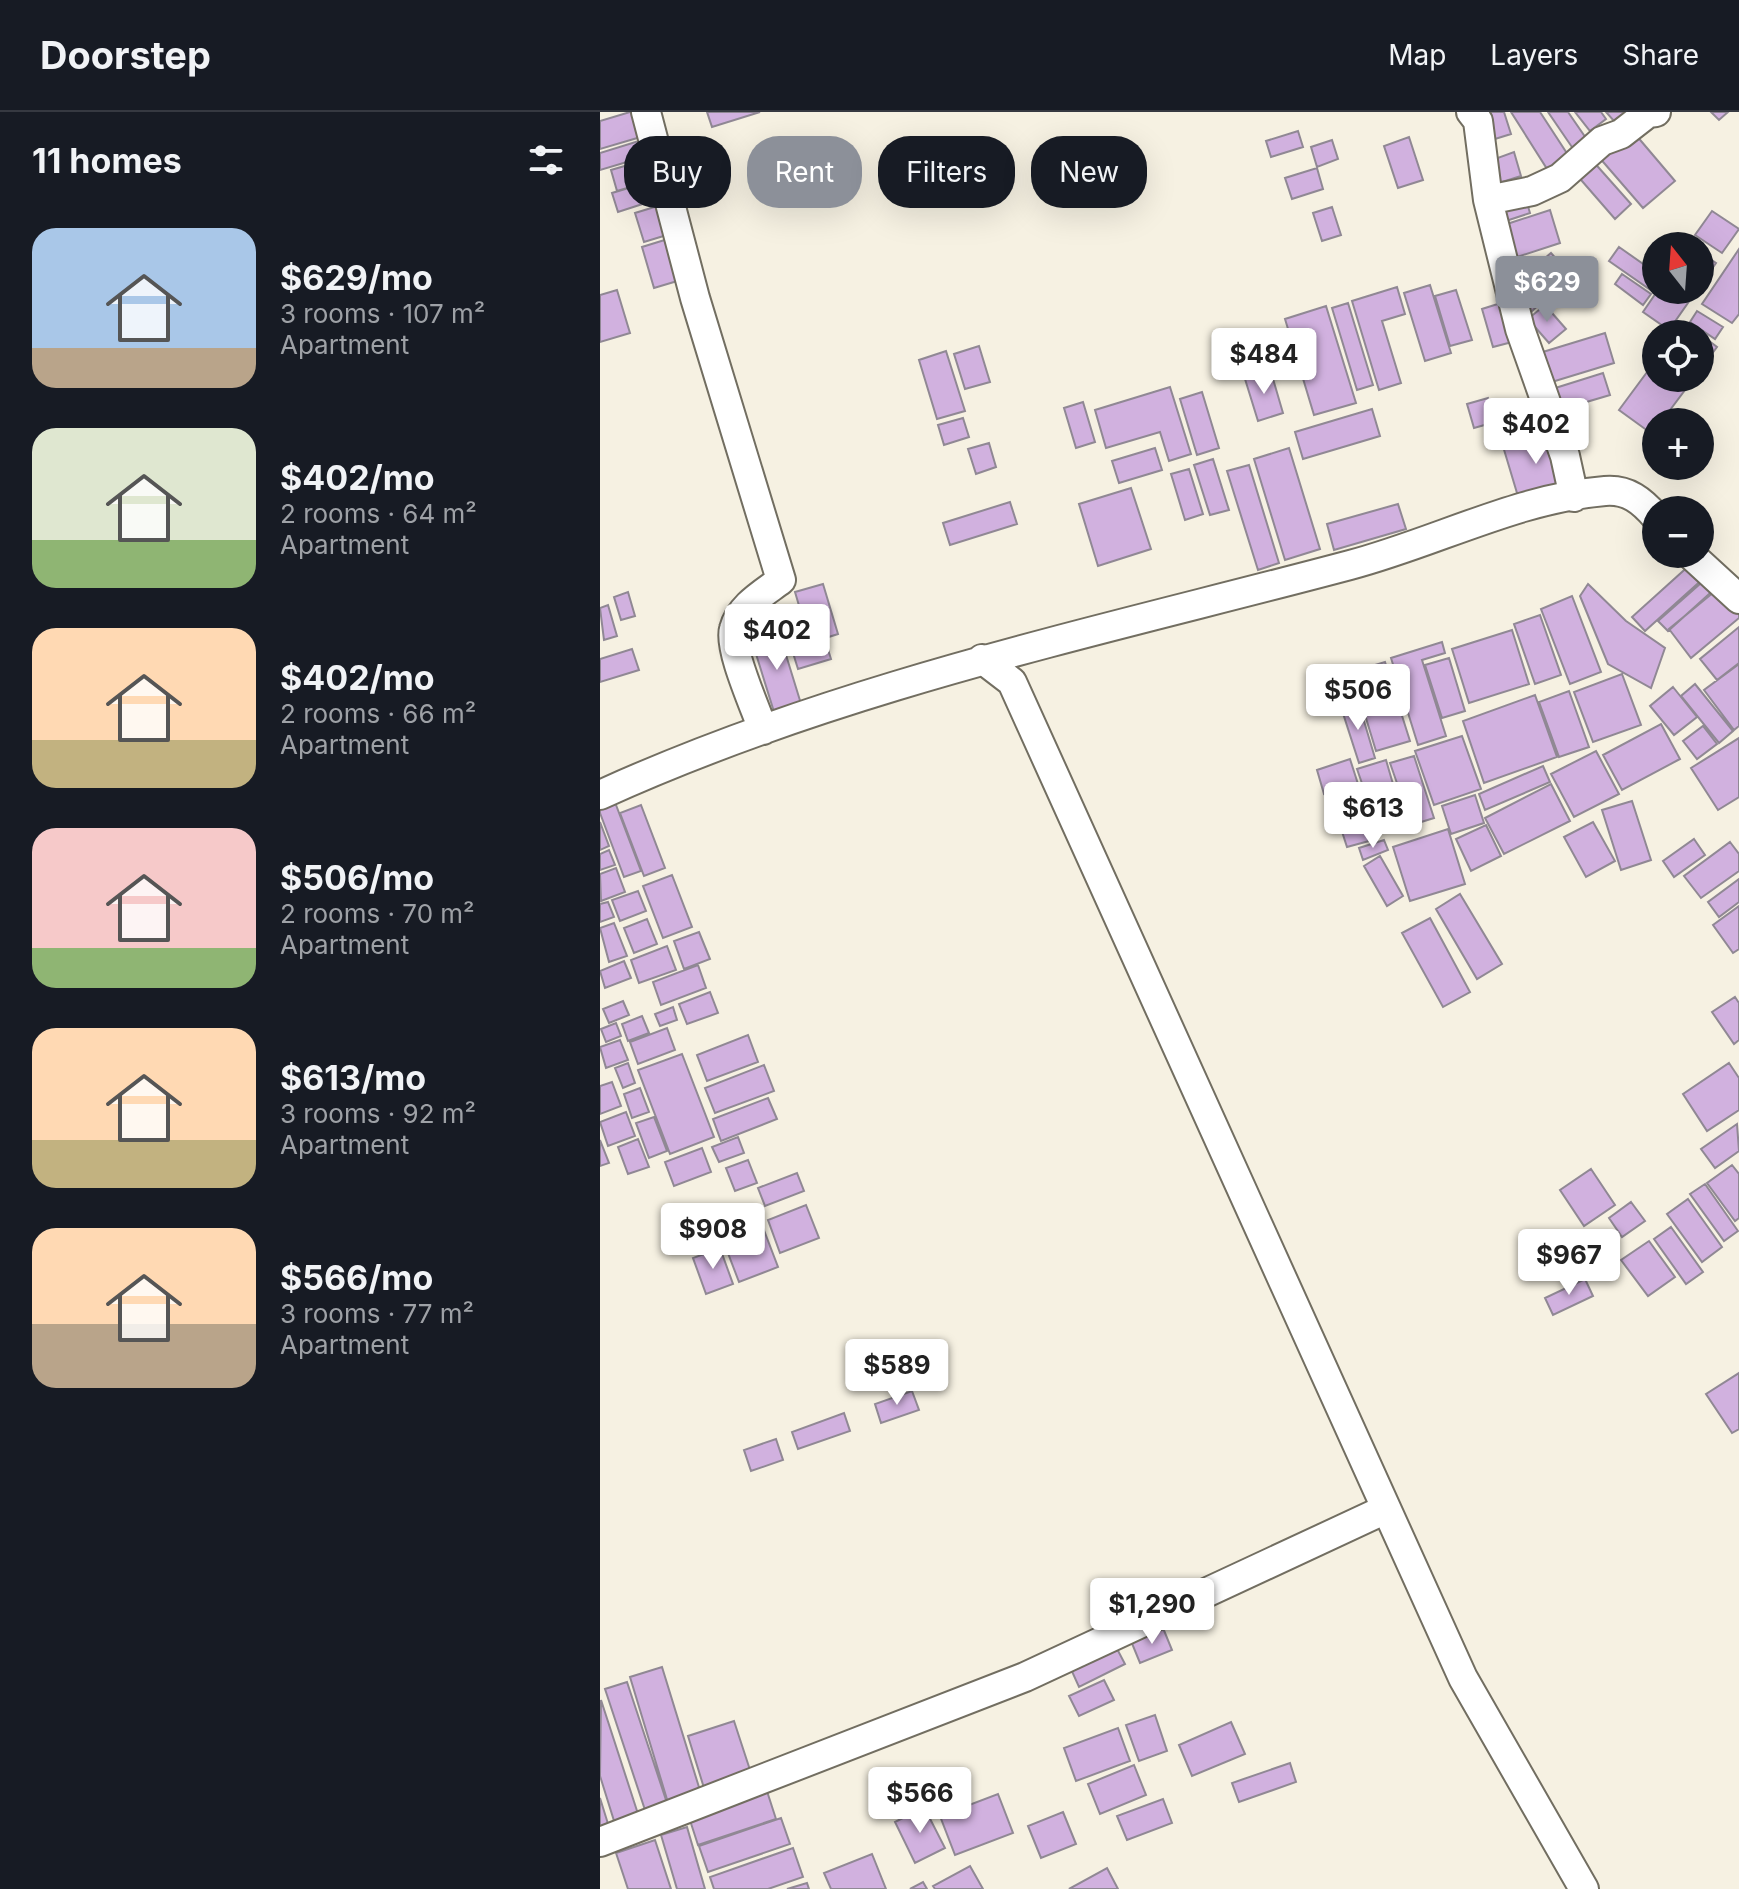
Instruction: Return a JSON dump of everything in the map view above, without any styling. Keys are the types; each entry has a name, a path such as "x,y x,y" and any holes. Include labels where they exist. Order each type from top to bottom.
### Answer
{"street":[{"path":"646,112 695,298 781,580 749,604 733,630 735,647 763,730"},
{"path":"1471,112 1478,121 1488,200 1520,329 1565,456 1574,497"},
{"path":"1488,200 1532,191 1560,178 1602,141 1621,134 1648,113 1656,112"},
{"path":"600,795 684,757 982,659 1381,557 1520,511 1574,497 1608,490 1639,497 1642,501"},
{"path":"1705,568 1739,599"},
{"path":"982,659 1012,682 1463,1678 1584,1889"},
{"path":"600,1842 1025,1677 1386,1509"}],"building":[{"path":"637,112 644,136 624,136 624,142 600,149 600,121"},
{"path":"707,112 760,112 712,127"},
{"path":"1486,112 1504,112 1511,134 1495,139"},
{"path":"1511,112 1540,112 1570,158 1549,172"},
{"path":"1548,112 1568,112 1590,144 1576,153"},
{"path":"1575,112 1601,112 1606,119 1590,131"},
{"path":"1606,112 1644,112 1623,131"},
{"path":"1711,112 1728,112 1719,120"},
{"path":"1630,128 1675,181 1643,208 1598,156"},
{"path":"1298,131 1303,147 1271,157 1266,141"},
{"path":"1409,137 1423,180 1398,188 1384,146"},
{"path":"1332,140 1338,159 1317,167 1311,147"},
{"path":"624,146 624,163 600,170 600,153"},
{"path":"1514,152 1521,176 1499,183 1492,160"},
{"path":"1591,159 1631,204 1615,219 1575,173"},
{"path":"624,166 624,189 617,191 611,170"},
{"path":"1317,168 1323,189 1292,199 1285,178"},
{"path":"624,189 624,208 630,208 618,212 612,193"},
{"path":"1525,196 1530,213 1506,221 1500,203"},
{"path":"1332,207 1341,235 1322,241 1313,213"},
{"path":"662,208 670,234 644,242 635,213"},
{"path":"1550,210 1560,243 1517,257 1507,224"},
{"path":"1712,211 1739,229 1722,253 1714,248 1714,232 1697,232"},
{"path":"671,238 684,279 654,288 642,247"},
{"path":"1619,247 1642,263 1642,284 1609,261"},
{"path":"1739,249 1739,314 1732,323 1702,304 1714,304 1714,286"},
{"path":"1551,253 1560,263 1522,295 1513,285"},
{"path":"1560,265 1570,275 1529,314 1519,303"},
{"path":"1622,274 1642,288 1644,304 1643,305 1615,284"},
{"path":"1430,285 1451,353 1425,361 1404,293"},
{"path":"1397,287 1405,314 1382,321 1401,383 1379,390 1352,301"},
{"path":"617,290 630,333 600,342 600,295"},
{"path":"1456,290 1472,340 1450,346 1435,296"},
{"path":"1504,302 1516,341 1493,347 1482,309"},
{"path":"1348,303 1373,385 1357,390 1332,308"},
{"path":"1648,304 1687,304 1676,320 1655,320 1643,312"},
{"path":"1545,305 1566,329 1549,343 1528,319"},
{"path":"1326,306 1356,403 1314,415 1285,319"},
{"path":"1697,311 1712,320 1691,320"},
{"path":"1714,321 1723,327 1714,338"},
{"path":"1605,333 1614,363 1542,385 1533,355"},
{"path":"979,346 990,382 965,389 954,354"},
{"path":"946,351 965,411 937,419 919,360"},
{"path":"1271,372 1283,413 1258,421 1245,379"},
{"path":"1603,373 1610,395 1573,406 1582,435 1564,441 1549,390"},
{"path":"1642,379 1642,392 1684,392 1672,408 1642,408 1642,427 1619,410"},
{"path":"1170,387 1191,454 1169,461 1160,432 1106,448 1095,410"},
{"path":"1202,392 1219,448 1197,455 1180,399"},
{"path":"1488,398 1495,422 1474,428 1467,404"},
{"path":"1083,402 1095,442 1076,448 1064,408"},
{"path":"1372,409 1380,436 1303,459 1295,432"},
{"path":"963,418 969,437 944,445 938,425"},
{"path":"1551,428 1569,488 1520,503 1502,443"},
{"path":"989,443 996,467 976,474 968,449"},
{"path":"1155,448 1162,470 1119,483 1112,461"},
{"path":"1289,448 1320,549 1285,560 1254,459"},
{"path":"1213,459 1229,510 1210,515 1194,465"},
{"path":"1249,465 1279,563 1258,570 1227,471"},
{"path":"1189,469 1203,514 1185,520 1171,474"},
{"path":"1131,488 1151,549 1098,566 1079,504"},
{"path":"1010,502 1017,524 950,545 943,523"},
{"path":"1398,504 1406,529 1334,550 1327,524"},
{"path":"1686,568 1697,568 1705,577 1645,631 1632,617"},
{"path":"1709,576 1718,586 1668,631 1658,621"},
{"path":"823,584 838,634 810,643 795,592"},
{"path":"1588,584 1626,621 1665,648 1651,688 1608,664 1580,596"},
{"path":"1720,587 1739,610 1739,618 1691,658 1669,629"},
{"path":"628,592 635,616 621,620 614,597"},
{"path":"1572,596 1601,672 1570,684 1541,609"},
{"path":"608,605 617,636 604,640 600,608"},
{"path":"1540,615 1561,675 1535,684 1514,624"},
{"path":"1739,627 1739,663 1717,680 1700,659"},
{"path":"778,629 802,707 775,715 751,638"},
{"path":"1512,630 1529,684 1469,703 1452,649"},
{"path":"1442,642 1445,653 1422,660 1446,736 1418,745 1391,658"},
{"path":"826,643 831,659 798,669 793,653"},
{"path":"632,649 639,670 600,682 600,659"},
{"path":"1449,658 1465,711 1442,718 1425,665"},
{"path":"1385,662 1410,741 1376,751 1352,672"},
{"path":"1739,664 1739,726 1734,730 1704,690"},
{"path":"1622,674 1641,725 1593,742 1574,692"},
{"path":"1695,684 1733,731 1719,743 1681,696"},
{"path":"1673,687 1697,717 1674,735 1650,706"},
{"path":"1569,691 1589,747 1559,757 1539,702"},
{"path":"1535,695 1557,757 1484,783 1463,721"},
{"path":"1358,701 1375,758 1359,763 1341,707"},
{"path":"1661,724 1680,759 1622,790 1603,755"},
{"path":"1703,726 1717,744 1697,759 1683,741"},
{"path":"1462,736 1481,789 1434,805 1415,751"},
{"path":"1739,738 1739,797 1718,810 1691,768"},
{"path":"1596,751 1619,794 1574,817 1551,774"},
{"path":"1414,756 1434,818 1405,827 1392,788 1398,786 1390,763"},
{"path":"1350,759 1358,784 1324,794 1317,770"},
{"path":"1386,760 1393,784 1365,792 1357,769"},
{"path":"1543,766 1550,782 1485,810 1479,794"},
{"path":"1551,784 1570,821 1504,854 1485,818"},
{"path":"1386,790 1396,824 1376,830 1366,796"},
{"path":"1475,795 1484,823 1451,834 1442,806"},
{"path":"613,797 641,871 624,877 600,813 600,802"},
{"path":"1632,801 1651,860 1621,870 1602,810"},
{"path":"1357,803 1369,841 1347,847 1335,810"},
{"path":"641,805 665,868 644,876 620,813"},
{"path":"600,822 609,846 600,850"},
{"path":"1593,822 1615,861 1586,877 1564,837"},
{"path":"1486,825 1501,856 1471,871 1456,839"},
{"path":"1448,829 1465,884 1410,901 1393,847"},
{"path":"1694,839 1705,855 1674,877 1663,861"},
{"path":"1384,840 1388,850 1363,860 1359,848"},
{"path":"1730,842 1739,854 1739,871 1701,898 1684,876"},
{"path":"609,850 615,865 600,870 600,854"},
{"path":"1380,856 1403,896 1387,906 1364,866"},
{"path":"616,868 625,892 601,901 600,874"},
{"path":"672,875 692,927 663,938 643,886"},
{"path":"1739,879 1739,902 1719,917 1708,902"},
{"path":"638,891 646,911 620,921 612,900"},
{"path":"1460,894 1502,964 1477,979 1436,909"},
{"path":"608,902 614,917 600,922 600,904"},
{"path":"1739,906 1739,949 1733,953 1713,925"},
{"path":"1430,918 1470,992 1443,1007 1402,933"},
{"path":"647,919 657,944 634,953 624,928"},
{"path":"614,923 627,956 609,962 600,928"},
{"path":"699,932 710,959 684,969 674,941"},
{"path":"667,946 676,970 639,983 631,960"},
{"path":"624,961 631,978 605,988 600,971"},
{"path":"698,965 706,988 661,1005 653,982"},
{"path":"710,992 718,1013 687,1024 679,1004"},
{"path":"1735,997 1739,1003 1739,1040 1734,1044 1712,1012"},
{"path":"623,1001 629,1015 609,1023 603,1009"},
{"path":"673,1007 677,1020 660,1026 655,1014"},
{"path":"642,1016 649,1033 628,1041 622,1024"},
{"path":"616,1023 621,1036 606,1042 601,1029"},
{"path":"667,1028 675,1050 638,1064 630,1042"},
{"path":"748,1035 758,1062 707,1081 697,1055"},
{"path":"620,1040 628,1060 606,1068 600,1047"},
{"path":"682,1054 714,1137 670,1154 638,1070"},
{"path":"628,1063 635,1083 623,1088 615,1068"},
{"path":"1729,1063 1739,1078 1739,1110 1707,1131 1683,1094"},
{"path":"764,1065 774,1091 715,1113 705,1088"},
{"path":"612,1082 621,1106 600,1114 600,1086"},
{"path":"640,1088 649,1112 632,1118 624,1094"},
{"path":"768,1098 777,1119 721,1141 713,1119"},
{"path":"626,1112 635,1136 608,1146 600,1122"},
{"path":"654,1117 667,1151 649,1158 636,1123"},
{"path":"1737,1124 1739,1151 1715,1168 1701,1149"},
{"path":"738,1137 744,1153 719,1162 712,1147"},
{"path":"638,1139 649,1167 628,1174 618,1147"},
{"path":"600,1140 609,1163 600,1166"},
{"path":"702,1148 711,1172 674,1186 665,1162"},
{"path":"748,1160 757,1183 735,1191 726,1168"},
{"path":"1732,1165 1739,1174 1739,1218 1735,1221 1707,1183"},
{"path":"1591,1169 1615,1205 1584,1226 1560,1190"},
{"path":"797,1173 804,1191 765,1206 758,1188"},
{"path":"1705,1184 1738,1231 1724,1241 1690,1194"},
{"path":"1688,1199 1722,1247 1702,1262 1667,1214"},
{"path":"1631,1202 1645,1221 1622,1237 1609,1218"},
{"path":"806,1205 819,1238 780,1253 768,1220"},
{"path":"762,1225 778,1267 739,1282 723,1240"},
{"path":"1671,1227 1703,1272 1686,1284 1654,1239"},
{"path":"1573,1240 1590,1273 1569,1283 1553,1250"},
{"path":"1649,1241 1675,1277 1648,1296 1621,1260"},
{"path":"720,1248 733,1284 706,1294 693,1258"},
{"path":"1585,1279 1593,1296 1553,1315 1545,1298"},
{"path":"1739,1373 1739,1429 1732,1433 1706,1394"},
{"path":"912,1391 919,1410 881,1423 875,1404"},
{"path":"844,1413 850,1431 798,1449 792,1432"},
{"path":"776,1439 783,1460 751,1471 744,1450"},
{"path":"1163,1628 1172,1650 1140,1663 1131,1641"},
{"path":"1115,1645 1125,1664 1079,1687 1070,1667"},
{"path":"662,1667 702,1797 669,1806 630,1677"},
{"path":"1104,1680 1114,1700 1079,1716 1069,1696"},
{"path":"627,1682 668,1806 646,1813 605,1689"},
{"path":"601,1700 639,1817 615,1824 600,1776"},
{"path":"1155,1715 1167,1751 1139,1761 1126,1725"},
{"path":"734,1721 751,1773 704,1788 688,1736"},
{"path":"1231,1722 1245,1754 1192,1776 1179,1745"},
{"path":"1118,1728 1130,1761 1076,1781 1064,1748"},
{"path":"1290,1763 1296,1782 1239,1802 1232,1783"},
{"path":"1134,1765 1146,1795 1100,1814 1088,1784"},
{"path":"765,1785 776,1819 698,1845 687,1811"},
{"path":"998,1794 1013,1833 955,1855 940,1816"},
{"path":"600,1798 609,1827 600,1830"},
{"path":"1163,1799 1172,1823 1127,1840 1117,1816"},
{"path":"924,1807 945,1848 915,1863 895,1822"},
{"path":"1063,1812 1076,1844 1041,1858 1028,1826"},
{"path":"781,1818 790,1844 708,1872 699,1846"},
{"path":"687,1827 705,1889 677,1889 661,1835"},
{"path":"655,1840 671,1889 628,1889 616,1853"},
{"path":"793,1848 803,1877 768,1889 714,1889 710,1877"},
{"path":"872,1854 886,1889 831,1889 824,1873"},
{"path":"970,1866 983,1889 935,1889 933,1886"},
{"path":"1107,1868 1118,1889 1069,1889"},
{"path":"923,1882 927,1889 910,1889"},
{"path":"807,1883 809,1889 787,1889"}]}
